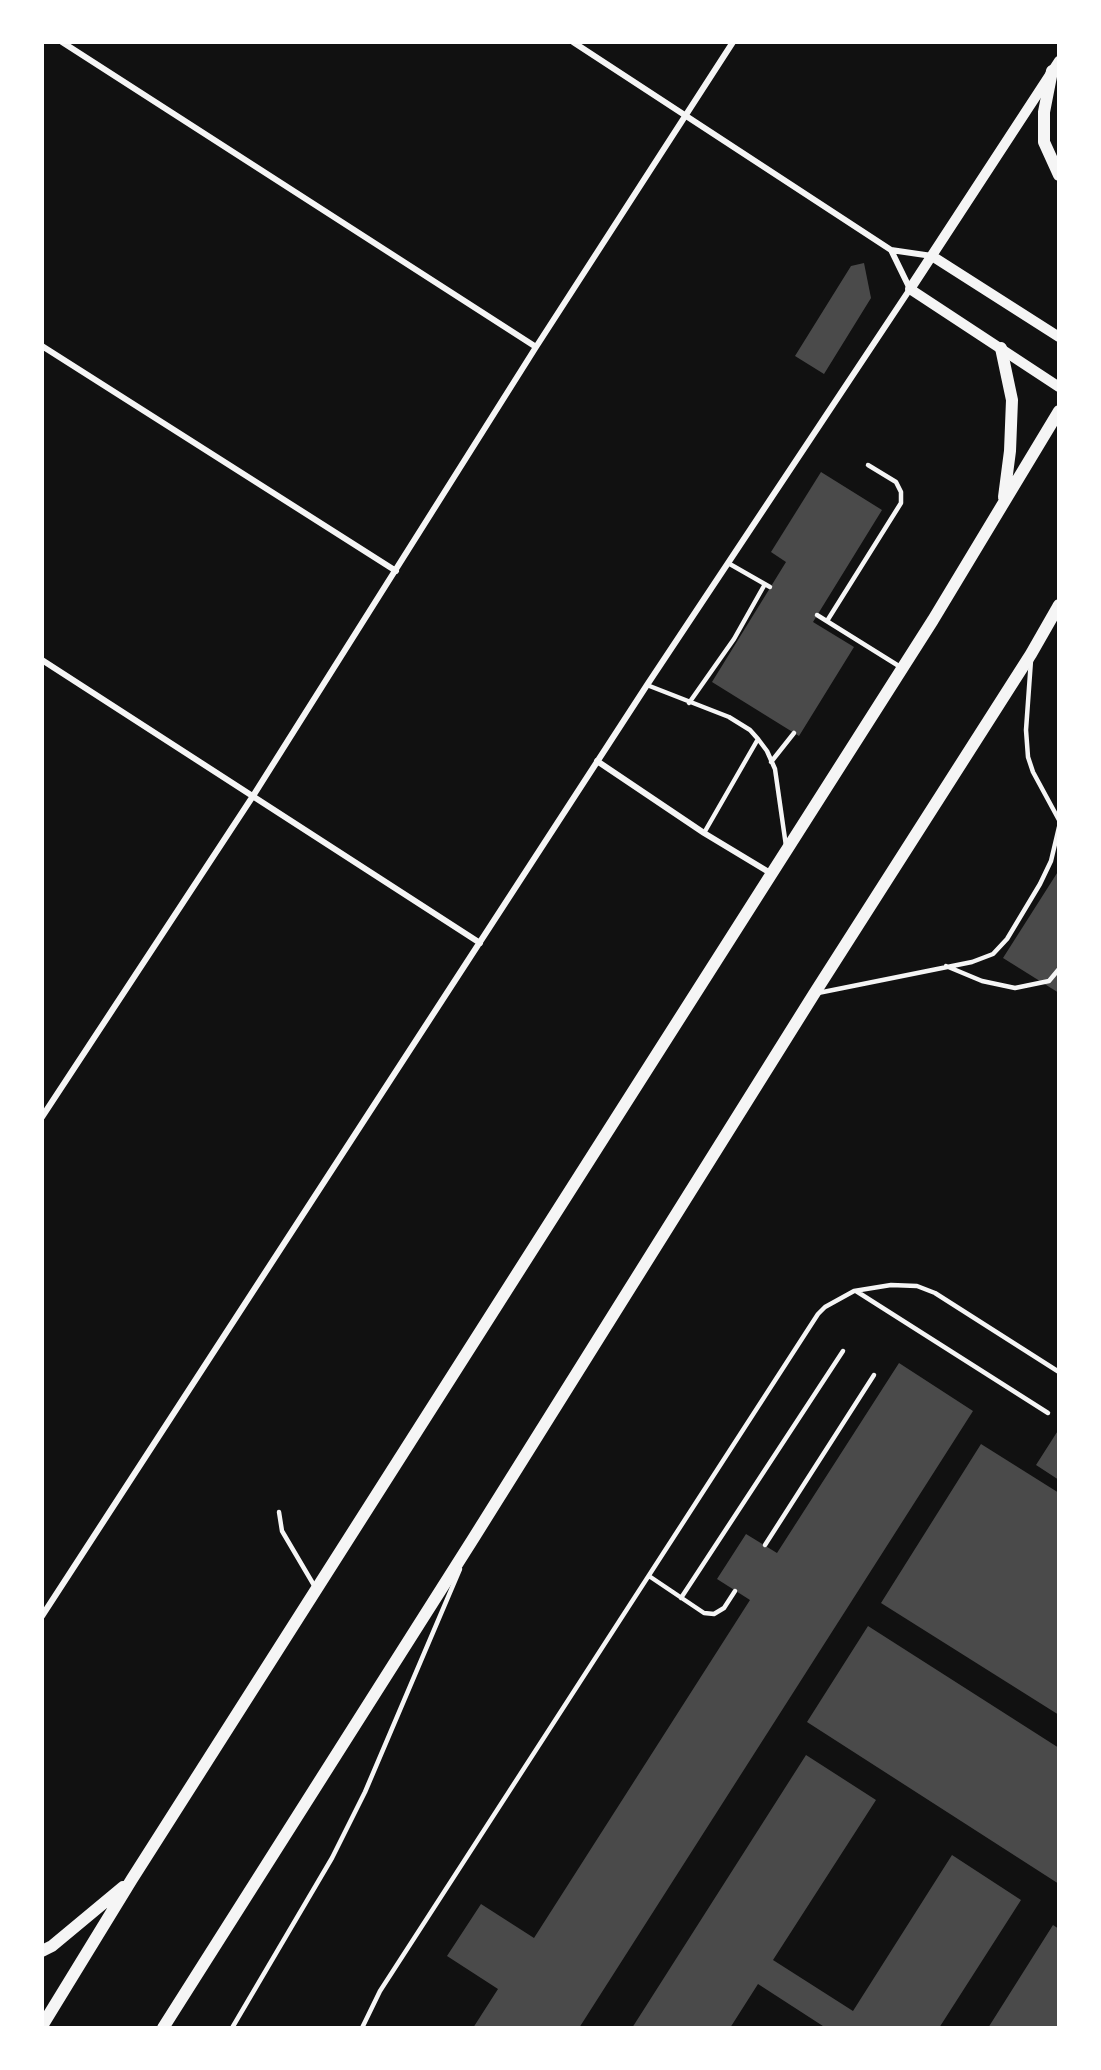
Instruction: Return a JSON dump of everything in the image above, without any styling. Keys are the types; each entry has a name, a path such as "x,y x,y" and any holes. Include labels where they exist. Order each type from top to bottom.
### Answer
{"main road":[{"path":"1056,66 1044,112 1044,142 1059,175"},
{"path":"1001,348 1012,400 1010,451 1003,504"},
{"path":"42,2026 132,1879 902,669 1059,411"},
{"path":"163,2028 473,1539 814,994 1031,654 1059,605"},
{"path":"42,1951 59,1940 132,1879"}],"street":[{"path":"62,42 536,347"},
{"path":"573,42 891,250 932,256 1059,337"},
{"path":"42,1116 253,796 536,347 733,42"},
{"path":"42,1616 597,761 1056,66"},
{"path":"891,250 910,289 1059,387"},
{"path":"42,346 396,571"},
{"path":"42,660 480,943"},
{"path":"597,761 704,833 772,874"}],"lane":[{"path":"826,621 901,503 901,492 896,482 868,465"},
{"path":"689,703 729,647 768,585 728,563"},
{"path":"817,615 902,669"},
{"path":"849,644 854,638"},
{"path":"1031,654 1026,730 1028,756 1033,772 1059,820"},
{"path":"647,685 729,717 750,730 758,739 767,751 771,762 779,793 787,850"},
{"path":"771,762 794,733"},
{"path":"704,833 758,739"},
{"path":"814,994 972,962 993,954 1007,939 1040,884 1051,861 1059,827"},
{"path":"946,966 982,981 1015,988 1049,981 1059,969"},
{"path":"362,2028 380,1990 818,1314 825,1307 856,1291 891,1285 917,1286 935,1293 1059,1372"},
{"path":"856,1291 1048,1413"},
{"path":"681,1598 843,1352"},
{"path":"765,1545 874,1375"},
{"path":"279,1512 282,1531 317,1590"},
{"path":"232,2028 332,1858 360,1802 473,1539"},
{"path":"649,1575 704,1613 714,1614 724,1608 735,1591"},
{"path":"168,2028 174,2011"}],"building":[{"path":"864,263 871,298 824,374 795,356 851,266"},
{"path":"821,472 882,510 813,622 854,647 799,736 712,682 786,562 771,552"},
{"path":"1059,870 1059,993 1003,958"},
{"path":"899,1363 973,1411 579,2028 473,2028 498,1989 447,1956 481,1904 534,1938 750,1600 717,1579 746,1534 777,1553"},
{"path":"1059,1429 1059,1480 1036,1465"},
{"path":"981,1444 1059,1493 1059,1715 881,1603"},
{"path":"868,1626 1059,1748 1059,1884 807,1722"},
{"path":"806,1755 876,1800 773,1960 853,2011 952,1855 1021,1900 939,2028 826,2028 758,1984 730,2028 632,2028"},
{"path":"1053,1925 1059,1929 1059,2028 988,2028"}]}
